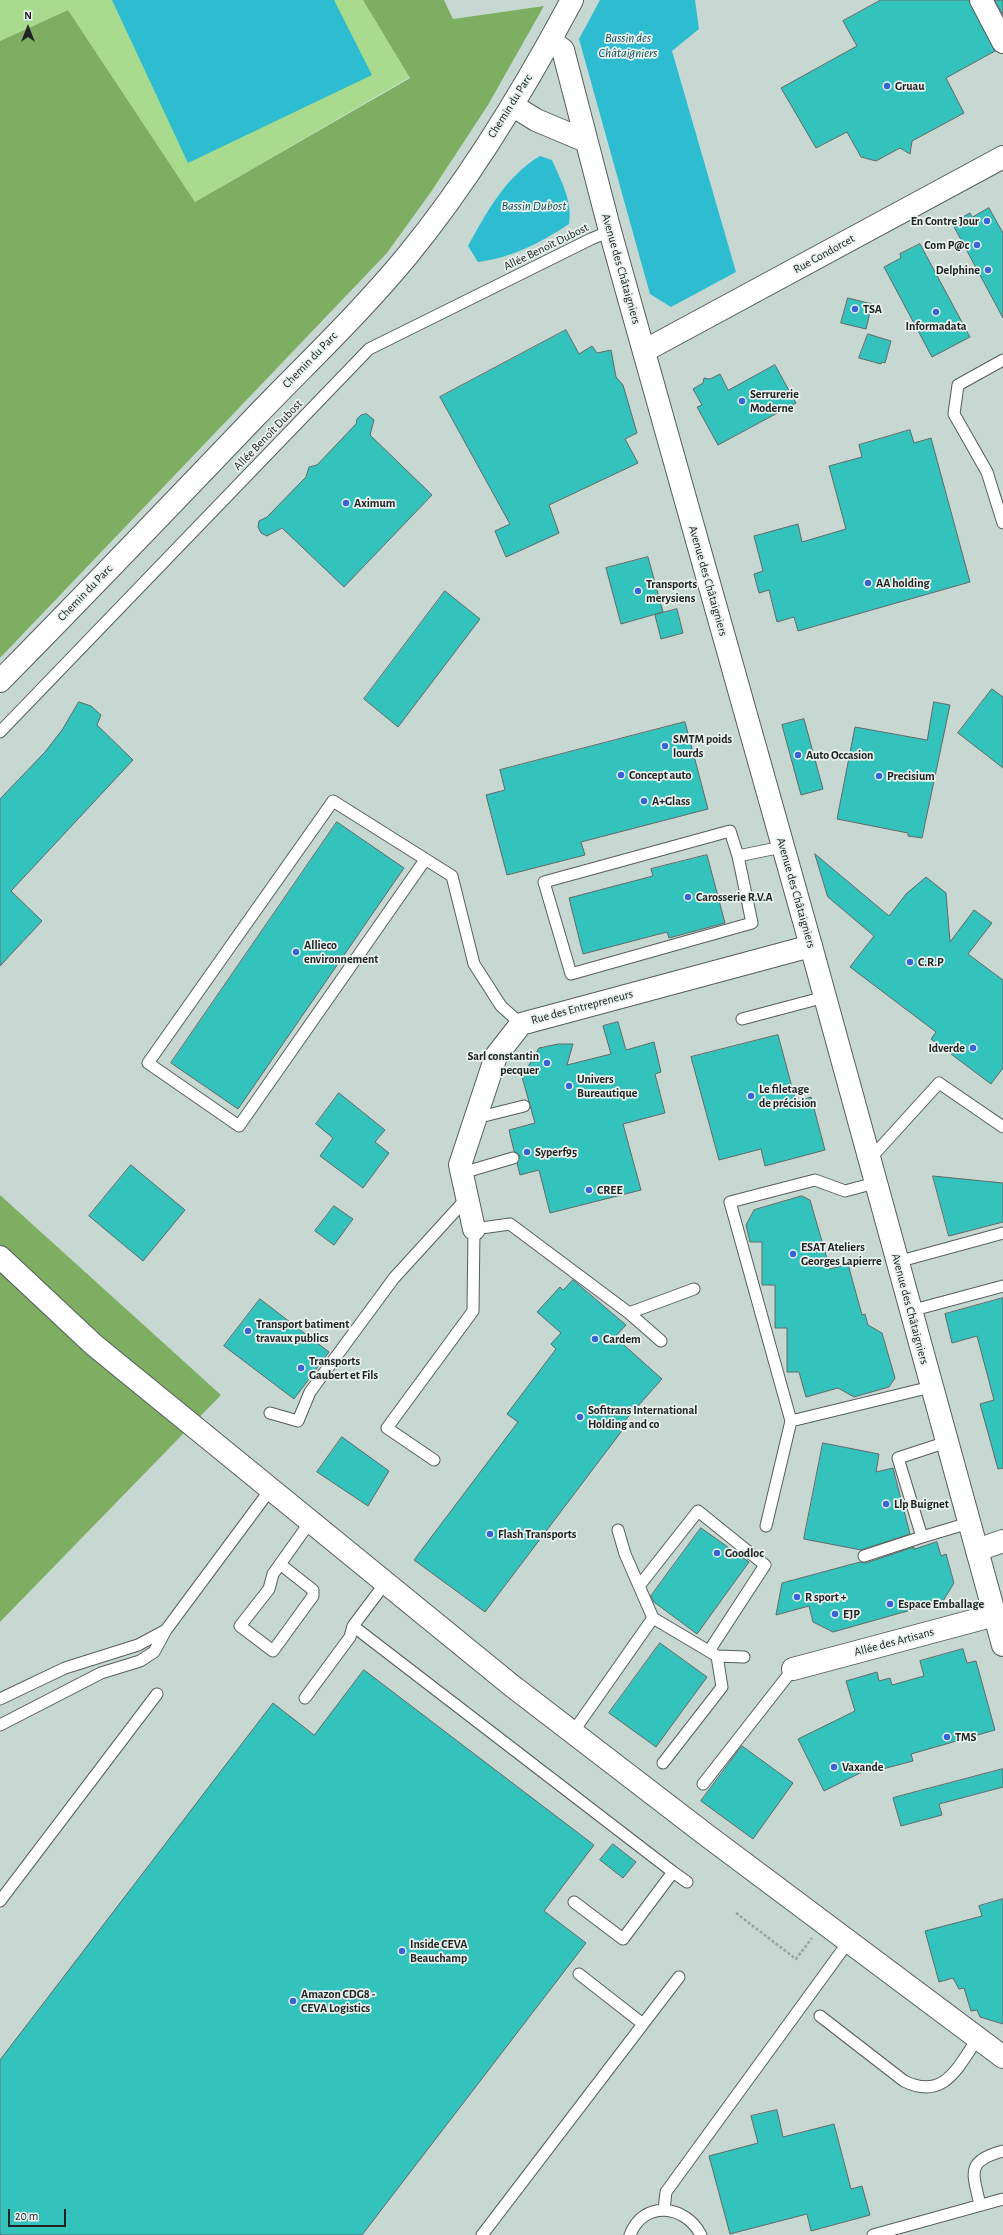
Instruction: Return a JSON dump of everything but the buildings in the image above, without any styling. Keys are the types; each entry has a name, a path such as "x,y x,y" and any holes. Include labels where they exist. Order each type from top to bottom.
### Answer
{"street":[{"name":"Chemin du Parc","path":"0,681 389,277 448,203 512,105 572,0"},
{"path":"981,0 1003,42"},
{"name":"Avenue des Châtaigniers","path":"550,40 563,50 610,231 811,946 910,1311 1003,1645"},
{"path":"512,105 536,120 586,141"},
{"name":"Rue Condorcet","path":"644,351 1003,157"},
{"name":"Rue des Entrepreneurs","path":"474,1229 460,1165 496,1056 521,1024 811,946"},
{"path":"0,1257 94,1345 270,1490 573,1732 1003,2057"},
{"path":"977,1550 1003,1541"},
{"name":"Allée des Artisans","path":"793,1669 995,1615"}],"lane":[{"name":"Allée Benoît Dubost","path":"0,732 369,349 610,231"},
{"path":"1002,518 987,472 954,414 958,386 1003,360"},
{"path":"425,860 239,1126 148,1063 334,801 452,876 474,964 500,1006 521,1024"},
{"path":"730,831 738,856 752,923 571,974 544,882 730,831"},
{"path":"738,856 782,847"},
{"path":"742,1019 825,997"},
{"path":"869,1160 939,1083 1003,1127"},
{"path":"476,1118 524,1106"},
{"path":"462,1173 513,1158"},
{"path":"766,1526 791,1422 730,1202 815,1180 845,1191 875,1183"},
{"path":"270,1413 298,1421 310,1392 394,1278 467,1198"},
{"path":"434,1460 387,1428 473,1311 474,1229 510,1224 629,1313 661,1341"},
{"path":"897,1262 1003,1233"},
{"path":"910,1311 1003,1286"},
{"path":"629,1313 694,1289"},
{"path":"791,1422 931,1387"},
{"path":"922,1537 898,1458 947,1442"},
{"path":"0,1725 101,1673 140,1661 154,1652 166,1630 270,1490"},
{"path":"639,1586 698,1511 765,1565 713,1653 722,1687 663,1763"},
{"path":"280,1564 313,1590 313,1596 273,1651 240,1626 269,1589 273,1574 280,1564 310,1522"},
{"path":"864,1556 969,1523"},
{"path":"618,1530 653,1618 713,1653 744,1657"},
{"path":"305,1698 350,1637 353,1626 386,1582"},
{"path":"573,1732 653,1618"},
{"path":"353,1626 687,1882"},
{"path":"0,1699 65,1668 138,1645 166,1630"},
{"path":"703,1784 793,1669"},
{"path":"0,1901 157,1694"},
{"path":"574,1902 623,1939 673,1872"},
{"path":"664,2210 666,2192 849,1941"},
{"path":"579,1974 643,2024"},
{"path":"482,2235 679,1977"},
{"path":"820,2016 904,2081 914,2086 926,2088 938,2086 946,2080 978,2038"},
{"path":"980,2205 974,2176 977,2163 982,2158 1003,2151"},
{"path":"873,2235 1003,2199"},
{"path":"630,2235 641,2219 652,2212 664,2210 676,2212 687,2217 696,2225 701,2235"}],"path":[{"path":"736,1913 796,1959 815,1935"}],"shaded area":[{"path":"444,0 1003,0 1003,2235 0,2235 0,1622 221,1395 81,1271 0,1195 0,658 387,253 431,192 488,105 544,6 453,19"}],"green space":[{"path":"0,0 363,0 410,77 195,202 68,10 0,41"},
{"path":"363,0 444,0 453,19 544,6 488,105 431,192 387,253 0,658 0,41 68,10 195,202 410,78"},
{"path":"0,1195 221,1395 0,1622"}],"water":[{"path":"112,0 334,0 372,75 188,163"},
{"name":"Bassin des Châtaigniers","path":"600,0 695,0 699,29 672,51 736,272 671,307 650,294 579,39"},
{"name":"Bassin Dubost","path":"540,156 552,160 562,183 568,199 570,216 569,224 526,248 502,257 478,262 468,246 482,221 507,185 517,174"}],"place":[{"name":"Gruau","path":"887,86"},
{"name":"En Contre Jour","path":"987,221"},
{"name":"Com P@c","path":"977,245"},
{"name":"Delphine","path":"988,270"},
{"name":"TSA","path":"855,309"},
{"name":"Informadata","path":"936,312"},
{"name":"Serrurerie Moderne","path":"742,401"},
{"name":"Aximum","path":"346,503"},
{"name":"AA holding","path":"868,583"},
{"name":"Transports merysiens","path":"638,591"},
{"name":"SMTM poids lourds","path":"665,746"},
{"name":"Auto Occasion","path":"798,755"},
{"name":"Concept auto","path":"621,775"},
{"name":"Precisium","path":"879,776"},
{"name":"A+Glass","path":"644,801"},
{"name":"Carosserie R.V.A","path":"688,897"},
{"name":"Allieco environnement","path":"296,952"},
{"name":"C.R.P","path":"910,962"},
{"name":"Idverde","path":"973,1048"},
{"name":"Sarl constantin pecquer","path":"547,1063"},
{"name":"Univers Bureautique","path":"569,1086"},
{"name":"Le filetage de précision","path":"751,1096"},
{"name":"Syperf95","path":"527,1152"},
{"name":"CREE","path":"589,1190"},
{"name":"ESAT Ateliers Georges Lapierre","path":"793,1254"},
{"name":"Transport batiment travaux publics","path":"248,1331"},
{"name":"Cardem","path":"595,1339"},
{"name":"Transports Gaubert et Fils","path":"301,1368"},
{"name":"Sofitrans International Holding and co","path":"580,1417"},
{"name":"Llp Buignet","path":"886,1504"},
{"name":"Flash Transports","path":"490,1534"},
{"name":"Goodloc","path":"717,1553"},
{"name":"R sport +","path":"797,1597"},
{"name":"Espace Emballage","path":"890,1604"},
{"name":"EJP","path":"835,1614"},
{"name":"TMS","path":"947,1737"},
{"name":"Vaxande","path":"834,1767"},
{"name":"Inside CEVA Beauchamp","path":"402,1951"},
{"name":"Amazon CDG8 - CEVA Logistics","path":"293,2001"}]}
